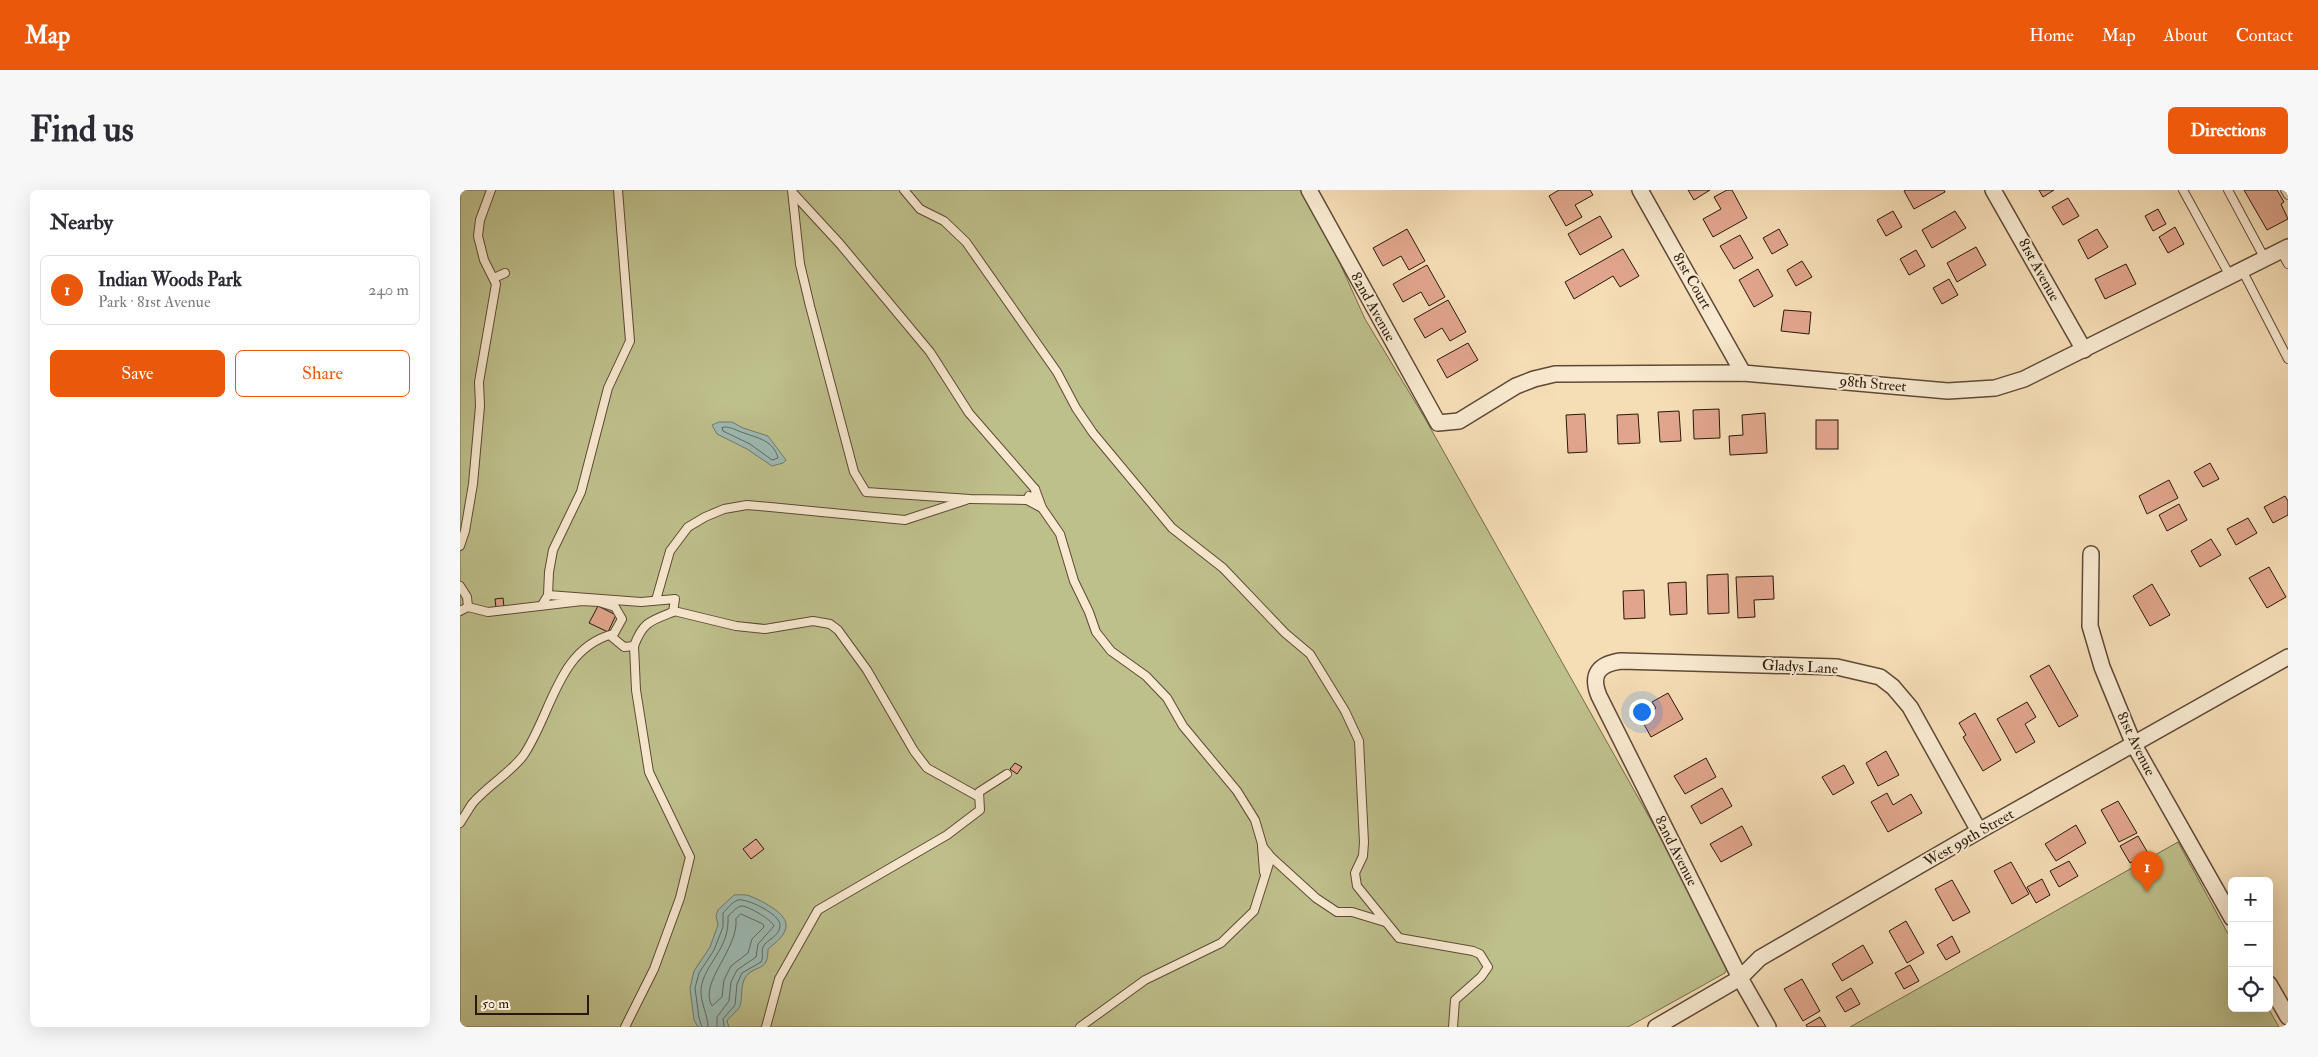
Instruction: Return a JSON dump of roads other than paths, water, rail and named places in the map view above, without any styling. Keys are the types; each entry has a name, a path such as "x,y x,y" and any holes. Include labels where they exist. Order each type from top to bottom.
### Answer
{"street":[{"name":"82nd Avenue","path":"1309,190 1438,424"},
{"name":"81st Court","path":"1640,190 1744,373"},
{"name":"81st Avenue","path":"1994,190 2084,350"},
{"name":"98th Street","path":"1438,424 1459,421 1516,386 1555,374 1744,373 1948,391 1978,391 2008,385 2084,350 2265,259 2286,254"},
{"name":"81st Avenue","path":"2091,554 2090,626 2102,667 2134,745 2228,911"},
{"name":"West 99th Street","path":"1656,1027 1740,978 1760,958 2288,657"},
{"name":"Gladys Lane","path":"1598,672 1605,665 1621,661 1837,667 1880,677 1893,687 1910,707 1980,831"},
{"name":"82nd Avenue","path":"1598,672 1595,679 1599,696 1740,978 1768,1027"},
{"path":"2273,991 2288,1017"}],"lane":[{"path":"460,546 465,530 473,484 480,406 479,382 496,284 484,260 478,236 480,220 491,190"},
{"path":"542,605 548,595 549,572 553,550 581,492 608,388 630,341 618,190"},
{"path":"904,190 920,209 944,221 966,242 1057,372 1076,408 1093,433 1172,528 1223,568 1286,633 1310,654 1341,704 1359,741 1364,842 1362,856 1355,873 1357,886 1399,938 1472,951 1480,954 1488,967 1481,977 1455,1000 1453,1027"},
{"path":"2183,190 2288,359"},
{"path":"2228,190 2265,259"},
{"path":"2285,190 2288,195"},
{"path":"793,192 840,244 930,352 969,413 1034,489 1042,508 1060,534 1074,581 1096,632 1111,651 1146,676 1167,698 1183,726 1237,791 1256,820 1262,844 1265,877"},
{"path":"793,192 800,264 854,472 862,487 866,492 1027,500 1042,508"},
{"path":"494,278 505,273"},
{"path":"1027,500 1029,496 1037,501 1034,489"},
{"path":"656,600 670,551 688,527 724,509 763,506 905,520 970,498"},
{"path":"460,586 467,597 468,607"},
{"path":"548,595 642,602 675,599 673,612 655,619 640,630 634,646 636,690 649,772 690,857 680,898 657,960 625,1027"},
{"path":"460,612 468,607 488,612 582,601 599,602 616,607 622,619 612,637 624,647 634,646"},
{"path":"674,610 736,626 765,629 814,621 830,624 838,630 867,670 914,751 927,768 979,797"},
{"path":"460,823 473,803 522,757 567,669 583,649 597,638 613,634"},
{"path":"766,1027 779,979 818,910 947,835 980,810 979,792 1007,774"},
{"path":"1262,844 1270,857 1316,898 1337,912 1352,912 1389,924"},
{"path":"1080,1027 1145,980 1221,943 1254,910 1270,857"}],"water":[{"path":"719,422 732,422 743,428 768,436 786,460 783,463 772,466 747,449 717,434 712,425"},
{"path":"734,895 748,895 777,911 785,920 785,932 768,949 766,962 749,973 745,978 740,1006 727,1021 729,1027 698,1027 694,1020 690,988 694,971 710,947 718,925 716,916 718,910"}],"place":[{"name":"Indian Woods Park","path":"2147,892"}]}
